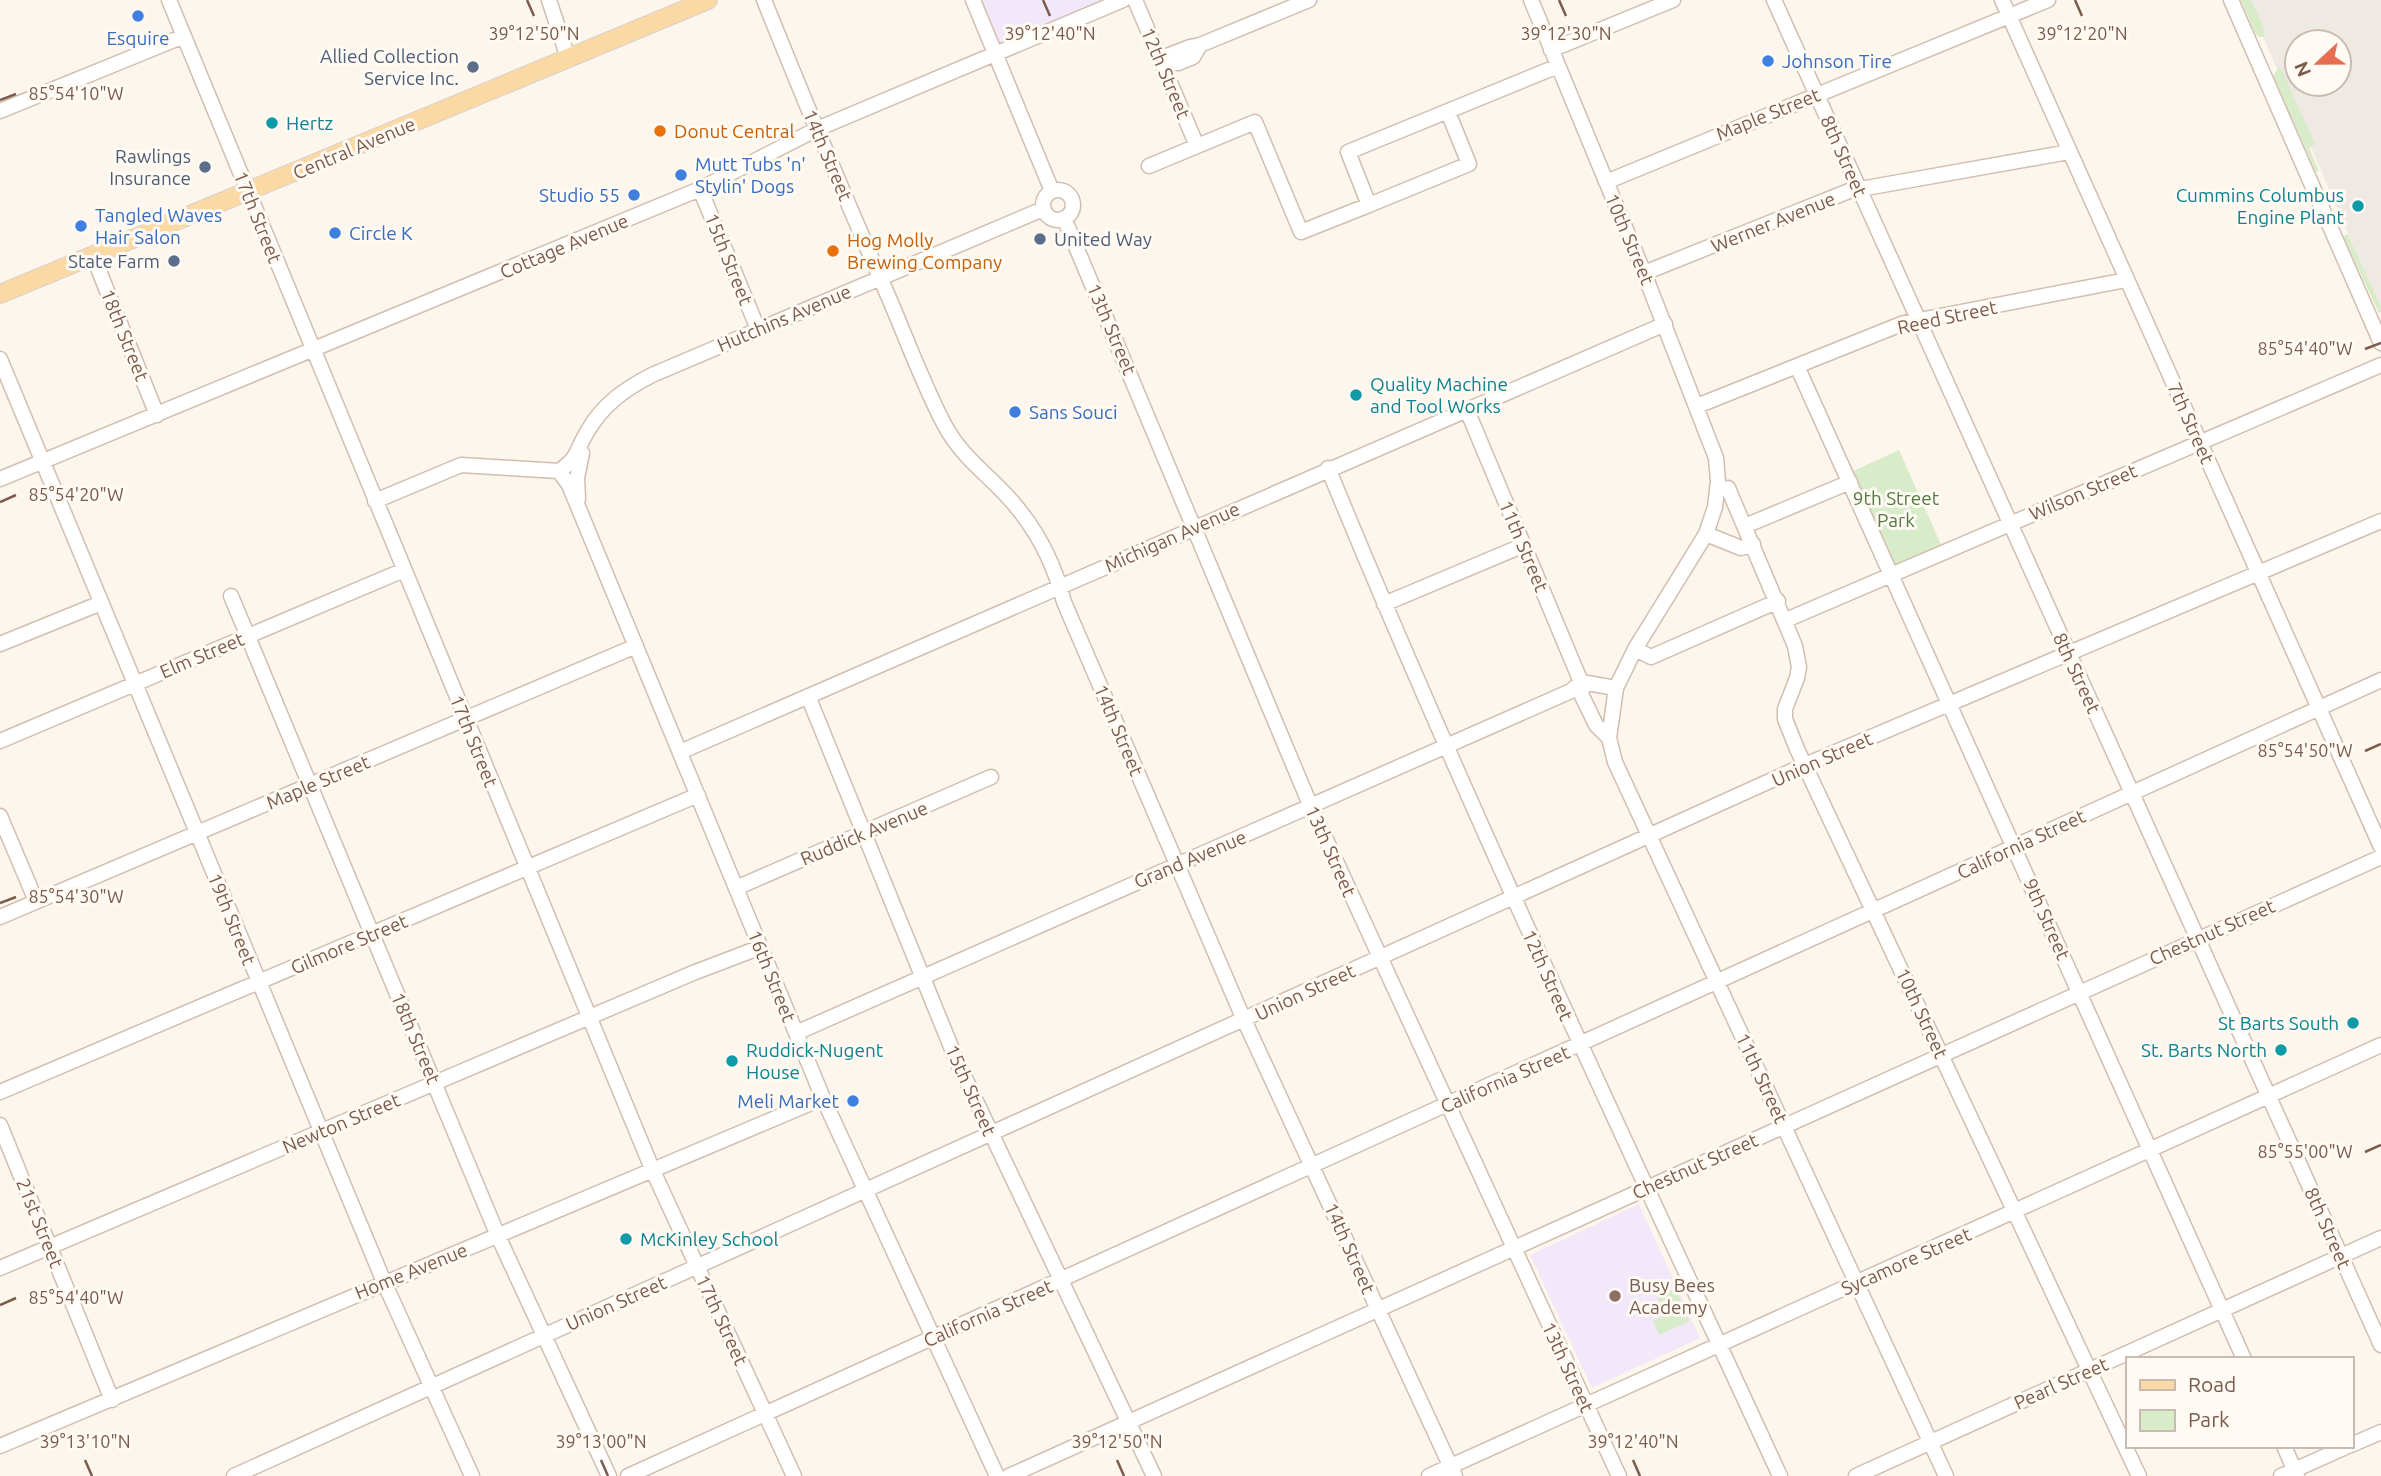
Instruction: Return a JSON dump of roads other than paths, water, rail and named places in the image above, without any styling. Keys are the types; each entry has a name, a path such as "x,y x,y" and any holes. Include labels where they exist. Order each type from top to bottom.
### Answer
{"main road":[{"name":"Central Avenue","path":"0,294 708,0"}],"street":[{"name":"17th Street","path":"169,0 653,1171 794,1476"},
{"path":"549,0 568,58"},
{"name":"14th Street","path":"764,0 943,423 967,458 1006,495 1040,538 1060,585 1064,602 1244,1020 1453,1471"},
{"path":"974,0 1052,191"},
{"name":"Cottage Avenue","path":"0,479 700,189 817,129 1122,0"},
{"name":"12th Street","path":"1135,0 1197,146"},
{"name":"10th Street","path":"1531,0 1665,324 1716,458 1723,484 1745,526 1786,620 1799,667 1784,709 1785,719 2138,1476"},
{"path":"1551,50 1673,0"},
{"name":"8th Street","path":"1774,0 2381,1345"},
{"name":"7th Street","path":"2002,0 2381,846"},
{"name":"Maple Street","path":"1606,182 2048,0"},
{"path":"2231,0 2381,343"},
{"path":"1160,61 1178,63 1194,57 1200,45 1300,2"},
{"path":"0,111 184,36"},
{"path":"1369,205 1348,152 1558,66"},
{"path":"1149,166 1255,122 1301,232 1469,164 1448,112"},
{"name":"Werner Avenue","path":"1644,273 1849,191 2069,152"},
{"name":"15th Street","path":"700,189 758,329"},
{"path":"1052,191 1064,191 1070,198 1071,211 1064,218 1054,219 1046,214 1044,199 1052,191"},
{"name":"Hutchins Avenue","path":"559,471 573,461 586,432 604,407 626,389 758,329 1044,209"},
{"name":"13th Street","path":"1064,218 1311,807 1619,1476"},
{"name":"18th Street","path":"93,256 157,415"},
{"name":"Reed Street","path":"1697,406 1904,323 2126,280"},
{"name":"Michigan Avenue","path":"680,751 1665,324"},
{"name":"19th Street","path":"0,359 384,1282 472,1476"},
{"name":"Wilson Street","path":"1786,620 2381,365"},
{"name":"9th Street","path":"1797,366 2243,1357"},
{"name":"11th Street","path":"1467,410 1581,682 1582,696 1596,725 1609,738 1615,762 1946,1476"},
{"path":"578,507 578,478 586,432"},
{"path":"375,501 461,465 559,471"},
{"name":"12th Street","path":"1328,468 1384,604 1513,898 1780,1476"},
{"name":"16th Street","path":"559,471 569,485 823,1098 997,1476"},
{"path":"1745,526 1850,482"},
{"path":"1609,738 1616,688 1634,649 1706,534 1723,484"},
{"name":"Union Street","path":"234,1476 1805,765 2381,521"},
{"path":"1706,534 1741,548 1753,544"},
{"path":"1384,604 1524,545"},
{"name":"Elm Street","path":"0,741 404,570"},
{"name":"18th Street","path":"232,596 498,1236 609,1476"},
{"path":"1634,649 1651,657 1778,601"},
{"path":"0,644 101,603"},
{"name":"Maple Street","path":"0,917 636,646"},
{"name":"California Street","path":"628,1476 1448,1106 2381,680"},
{"path":"1581,682 1616,688"},
{"name":"Grand Avenue","path":"796,1033 1572,691 1581,682"},
{"name":"15th Street","path":"808,696 923,979 991,1135 1154,1476"},
{"name":"Ruddick Avenue","path":"736,888 991,777"},
{"name":"Gilmore Street","path":"0,1093 698,795"},
{"path":"0,816 36,901"},
{"name":"Chestnut Street","path":"1009,1476 2381,857"},
{"name":"Newton Street","path":"0,1268 761,947"},
{"name":"Sycamore Street","path":"1429,1476 1453,1471 1586,1405 2381,1045"},
{"name":"Home Avenue","path":"0,1446 823,1098"},
{"name":"21st Street","path":"0,1125 112,1400"},
{"name":"Pearl Street","path":"1856,1476 2381,1238"},
{"path":"2353,1445 2381,1432"},
{"path":"2284,1448 2291,1474 2346,1448"}],"place":[{"name":"Esquire","path":"138,16"},
{"name":"Johnson Tire","path":"1768,61"},
{"name":"Allied Collection Service Inc.","path":"473,67"},
{"name":"Hertz","path":"272,123"},
{"name":"Donut Central","path":"660,131"},
{"name":"Rawlings Insurance","path":"205,167"},
{"name":"Mutt Tubs 'n' Stylin' Dogs","path":"681,175"},
{"name":"Studio 55","path":"634,195"},
{"name":"Cummins Columbus Engine Plant","path":"2358,206"},
{"name":"Tangled Waves Hair Salon","path":"81,226"},
{"name":"Circle K","path":"335,233"},
{"name":"United Way","path":"1040,239"},
{"name":"Hog Molly Brewing Company","path":"833,251"},
{"name":"State Farm","path":"174,261"},
{"name":"Quality Machine and Tool Works","path":"1356,395"},
{"name":"Sans Souci","path":"1015,412"},
{"name":"St Barts South","path":"2353,1023"},
{"name":"St. Barts North","path":"2281,1050"},
{"name":"Ruddick-Nugent House","path":"732,1061"},
{"name":"Meli Market","path":"853,1101"},
{"name":"McKinley School","path":"626,1239"},
{"name":"Busy Bees Academy","path":"1615,1296"}],"park label":[{"name":"9th Street Park","path":"1896,509"}]}
